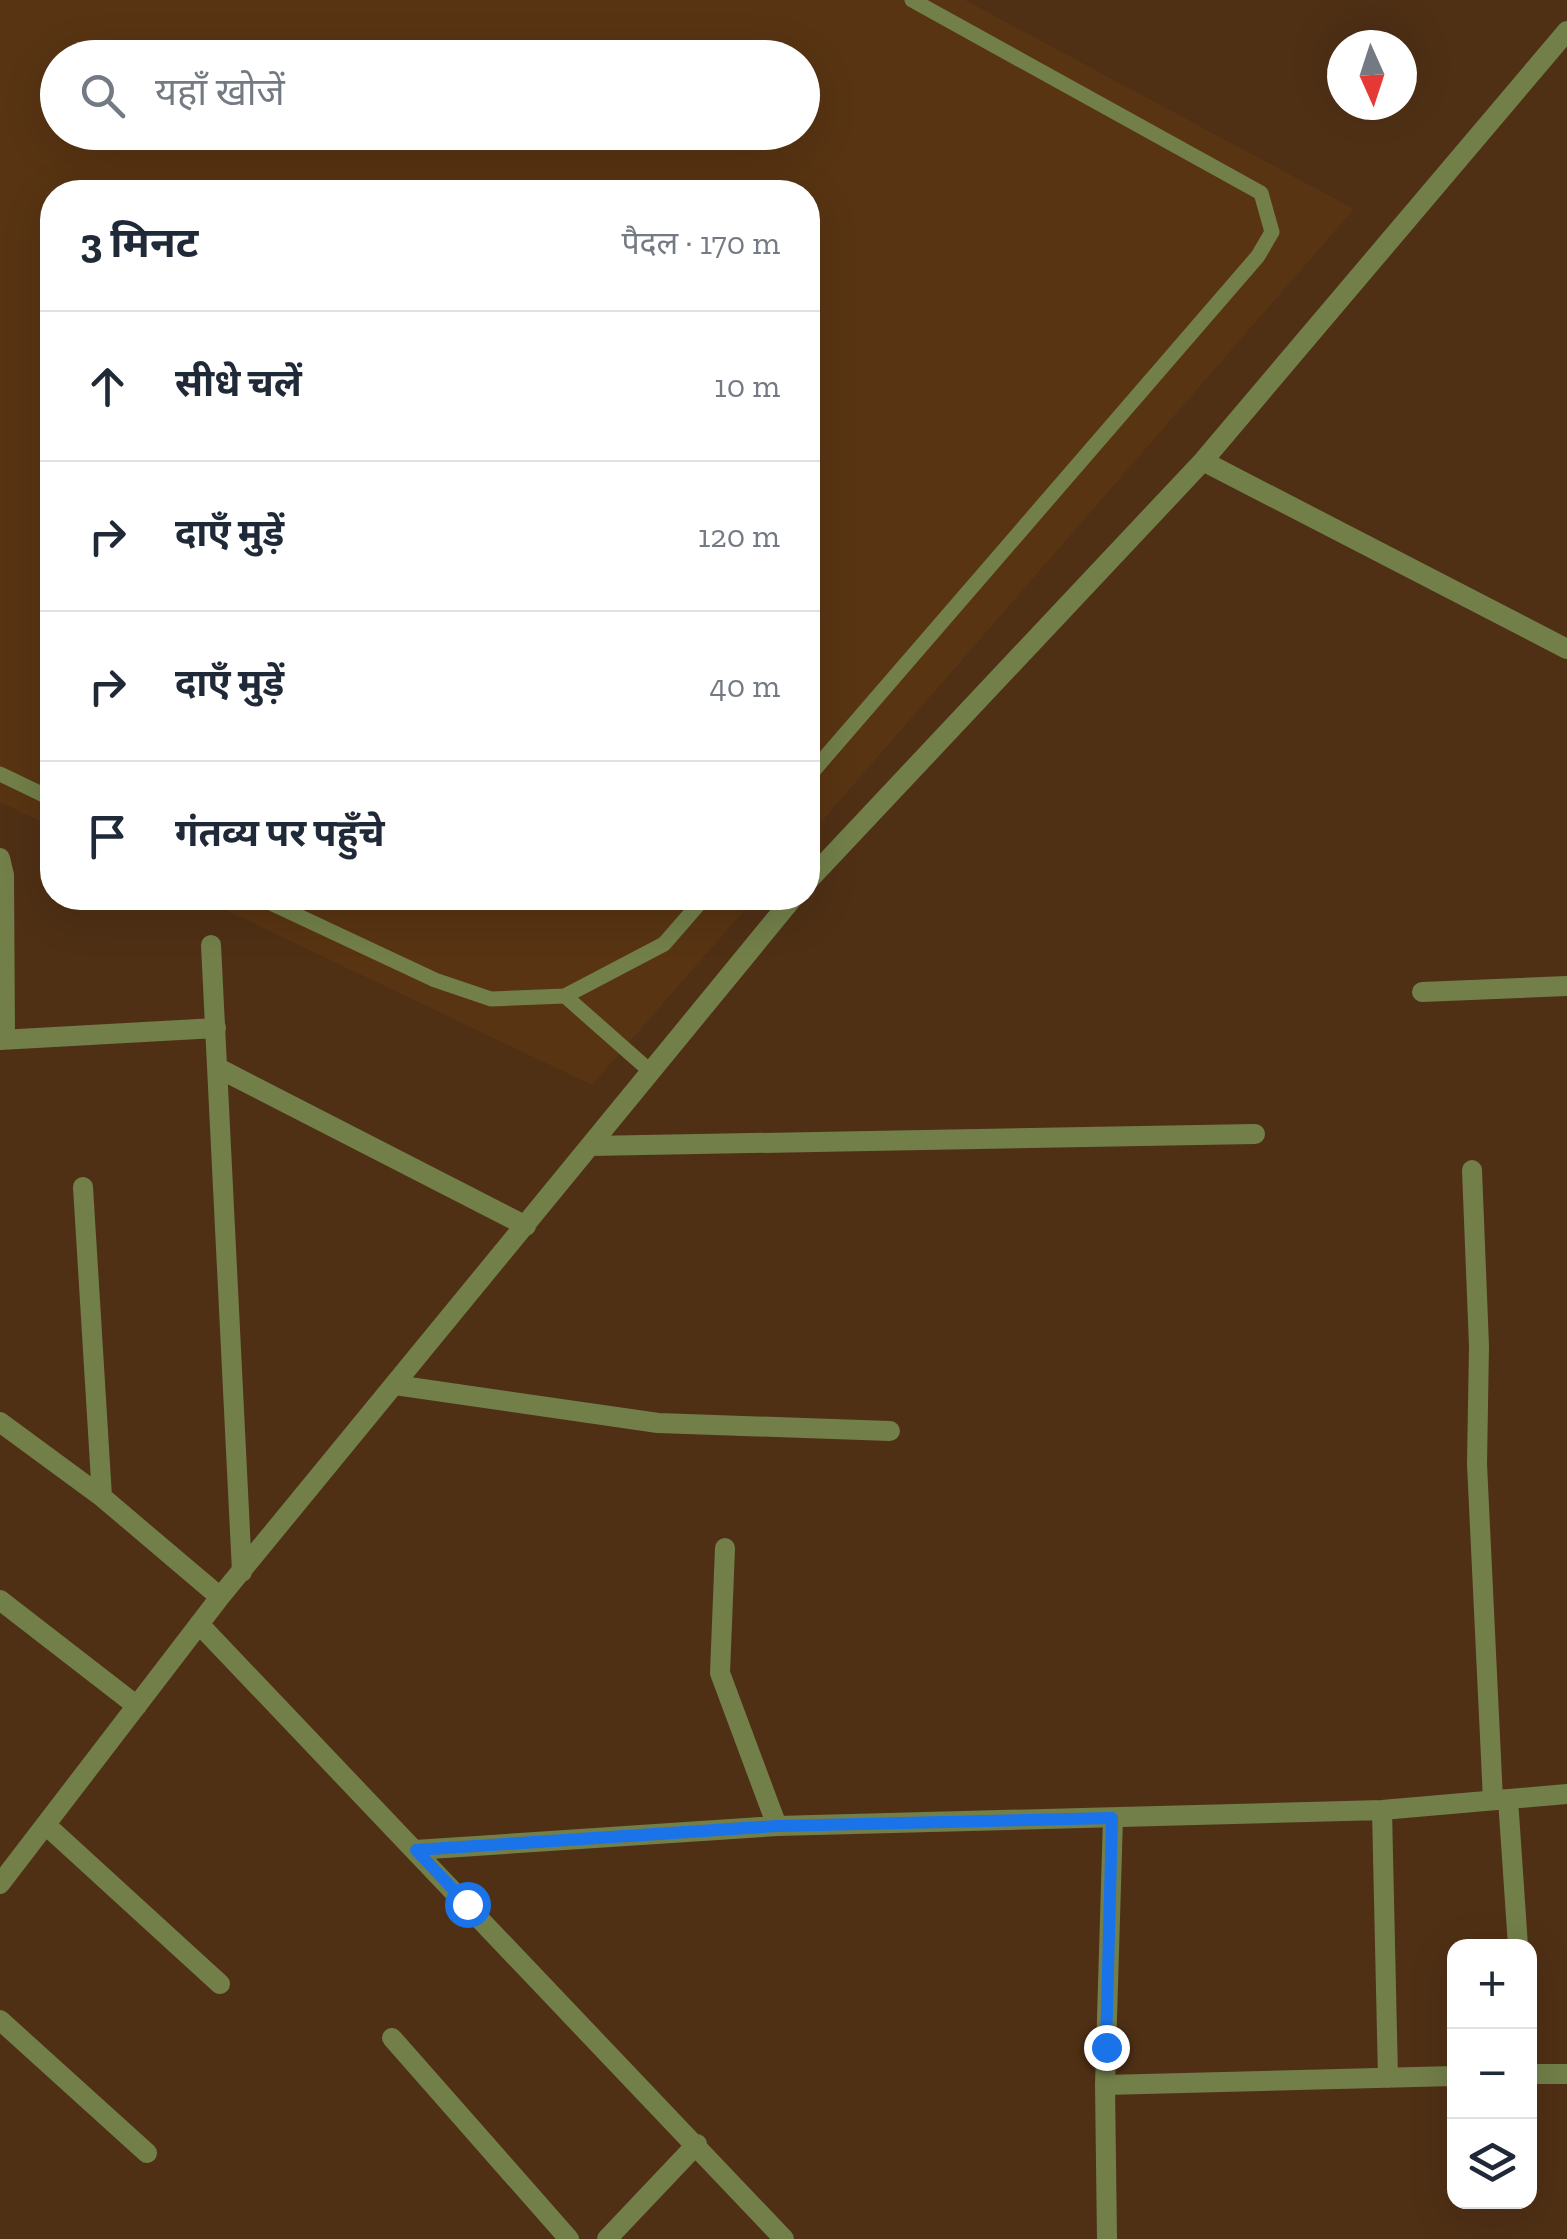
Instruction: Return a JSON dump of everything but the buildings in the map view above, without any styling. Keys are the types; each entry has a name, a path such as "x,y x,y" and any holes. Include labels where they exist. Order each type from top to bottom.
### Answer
{"street":[{"path":"820,867 1203,461 1567,31"},
{"path":"1203,461 1567,649"},
{"path":"0,858 4,874 3,1040 216,1028"},
{"path":"2,1875 46,1824 220,1597 783,910"},
{"path":"211,945 242,1572"},
{"path":"1422,992 1567,986"},
{"path":"218,1068 526,1226"},
{"path":"590,1146 1255,1134"},
{"path":"1472,1170 1479,1346 1476,1464 1500,1800 1517,1939"},
{"path":"83,1187 102,1497"},
{"path":"396,1385 658,1423 890,1431"},
{"path":"0,1422 102,1497 220,1597"},
{"path":"724,1548 720,1673 777,1826"},
{"path":"0,1600 137,1706"},
{"path":"199,1624 784,2239"},
{"path":"416,1850 777,1826 1382,1810 1567,1794"},
{"path":"1382,1810 1388,2078"},
{"path":"1107,2239 1105,2085 1112,1818"},
{"path":"46,1824 220,1984"},
{"path":"0,2020 147,2153"},
{"path":"392,2038 569,2239"},
{"path":"1537,2074 1567,2074"},
{"path":"1105,2085 1447,2076"},
{"path":"607,2239 697,2144"}],"lane":[{"path":"820,763 1258,256 1272,232 1261,193 912,0"},
{"path":"0,774 40,793"},
{"path":"286,910 435,980 491,1000 565,996 664,944 694,910"},
{"path":"565,996 650,1071"}],"shaded area":[{"path":"0,0 965,0 1354,209 820,823 820,180 40,180 40,821 0,802"},
{"path":"225,910 745,910 592,1085"}],"route":[{"path":"467,1904 416,1850 777,1826 1112,1818 1106,2047"}]}
